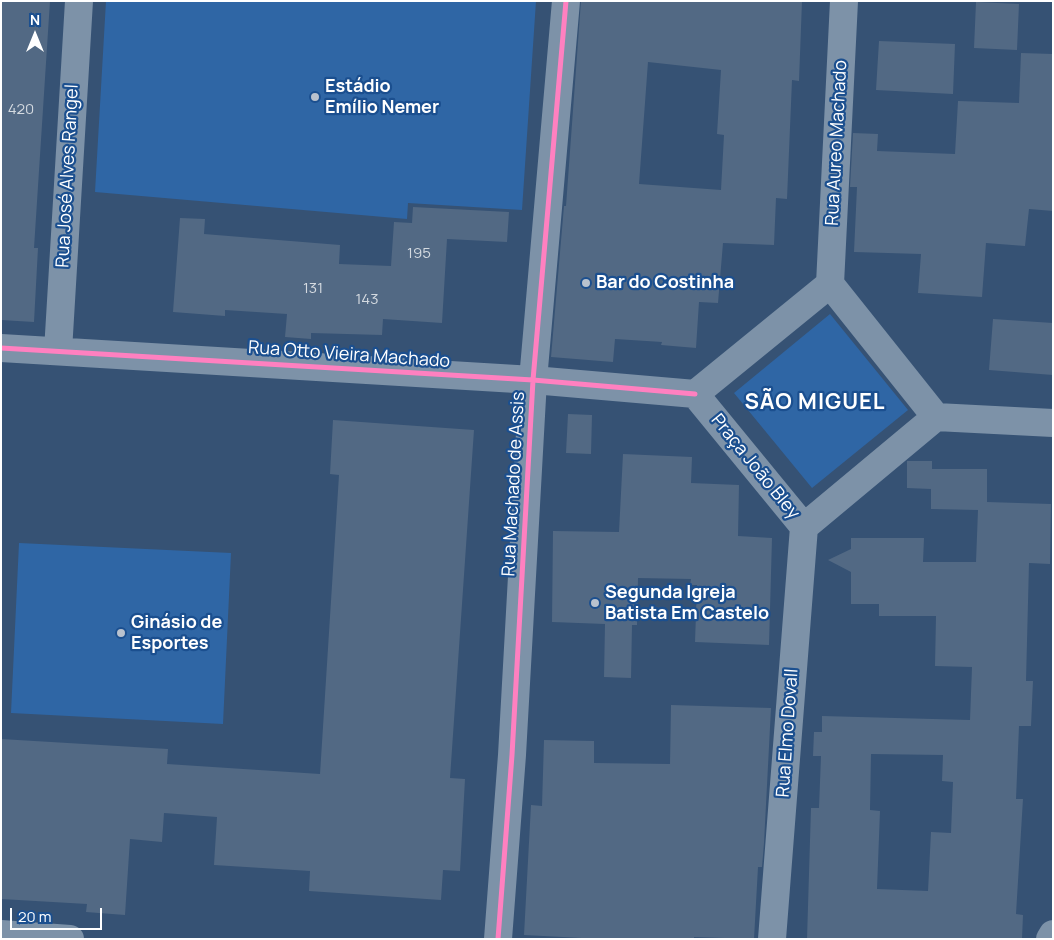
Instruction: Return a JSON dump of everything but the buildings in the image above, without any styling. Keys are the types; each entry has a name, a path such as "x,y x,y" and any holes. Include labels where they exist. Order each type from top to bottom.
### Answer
{"street":[{"name":"Rua José Alves Rangel","path":"58,351 79,1"},
{"name":"Rua Machado de Assis","path":"498,939 512,754 533,380 566,1"},
{"name":"Rua Aureo Machado","path":"830,284 844,1"},
{"path":"695,394 830,284 936,417 1053,423"},
{"name":"Rua Otto Vieira Machado","path":"1,348 533,380 695,394"},
{"name":"Praça João Bley","path":"695,394 804,527 936,417"},
{"name":"Rua Elmo Dovall","path":"772,939 804,527"},
{"path":"1,934 70,939"},
{"path":"1050,939 1053,934"}],"shaded area":[{"name":"Estádio Emílio Nemer","path":"106,1 536,1 522,210 408,203 407,219 95,192"},
{"path":"830,314 908,410 812,488 734,393"},
{"name":"Ginásio de Esportes","path":"19,543 231,553 223,724 11,713"}],"cycle path":[{"path":"498,939 512,755 533,380 566,1"},
{"path":"1,348 533,380 695,394"}],"place":[{"name":"Estádio Emílio Nemer","path":"315,97"},
{"name":"Bar do Costinha","path":"586,283"},
{"name":"Segunda Igreja Batista Em Castelo","path":"595,603"},
{"name":"Ginásio de Esportes","path":"121,633"}],"district":[{"name":"SÃO MIGUEL","path":"815,403"}]}
